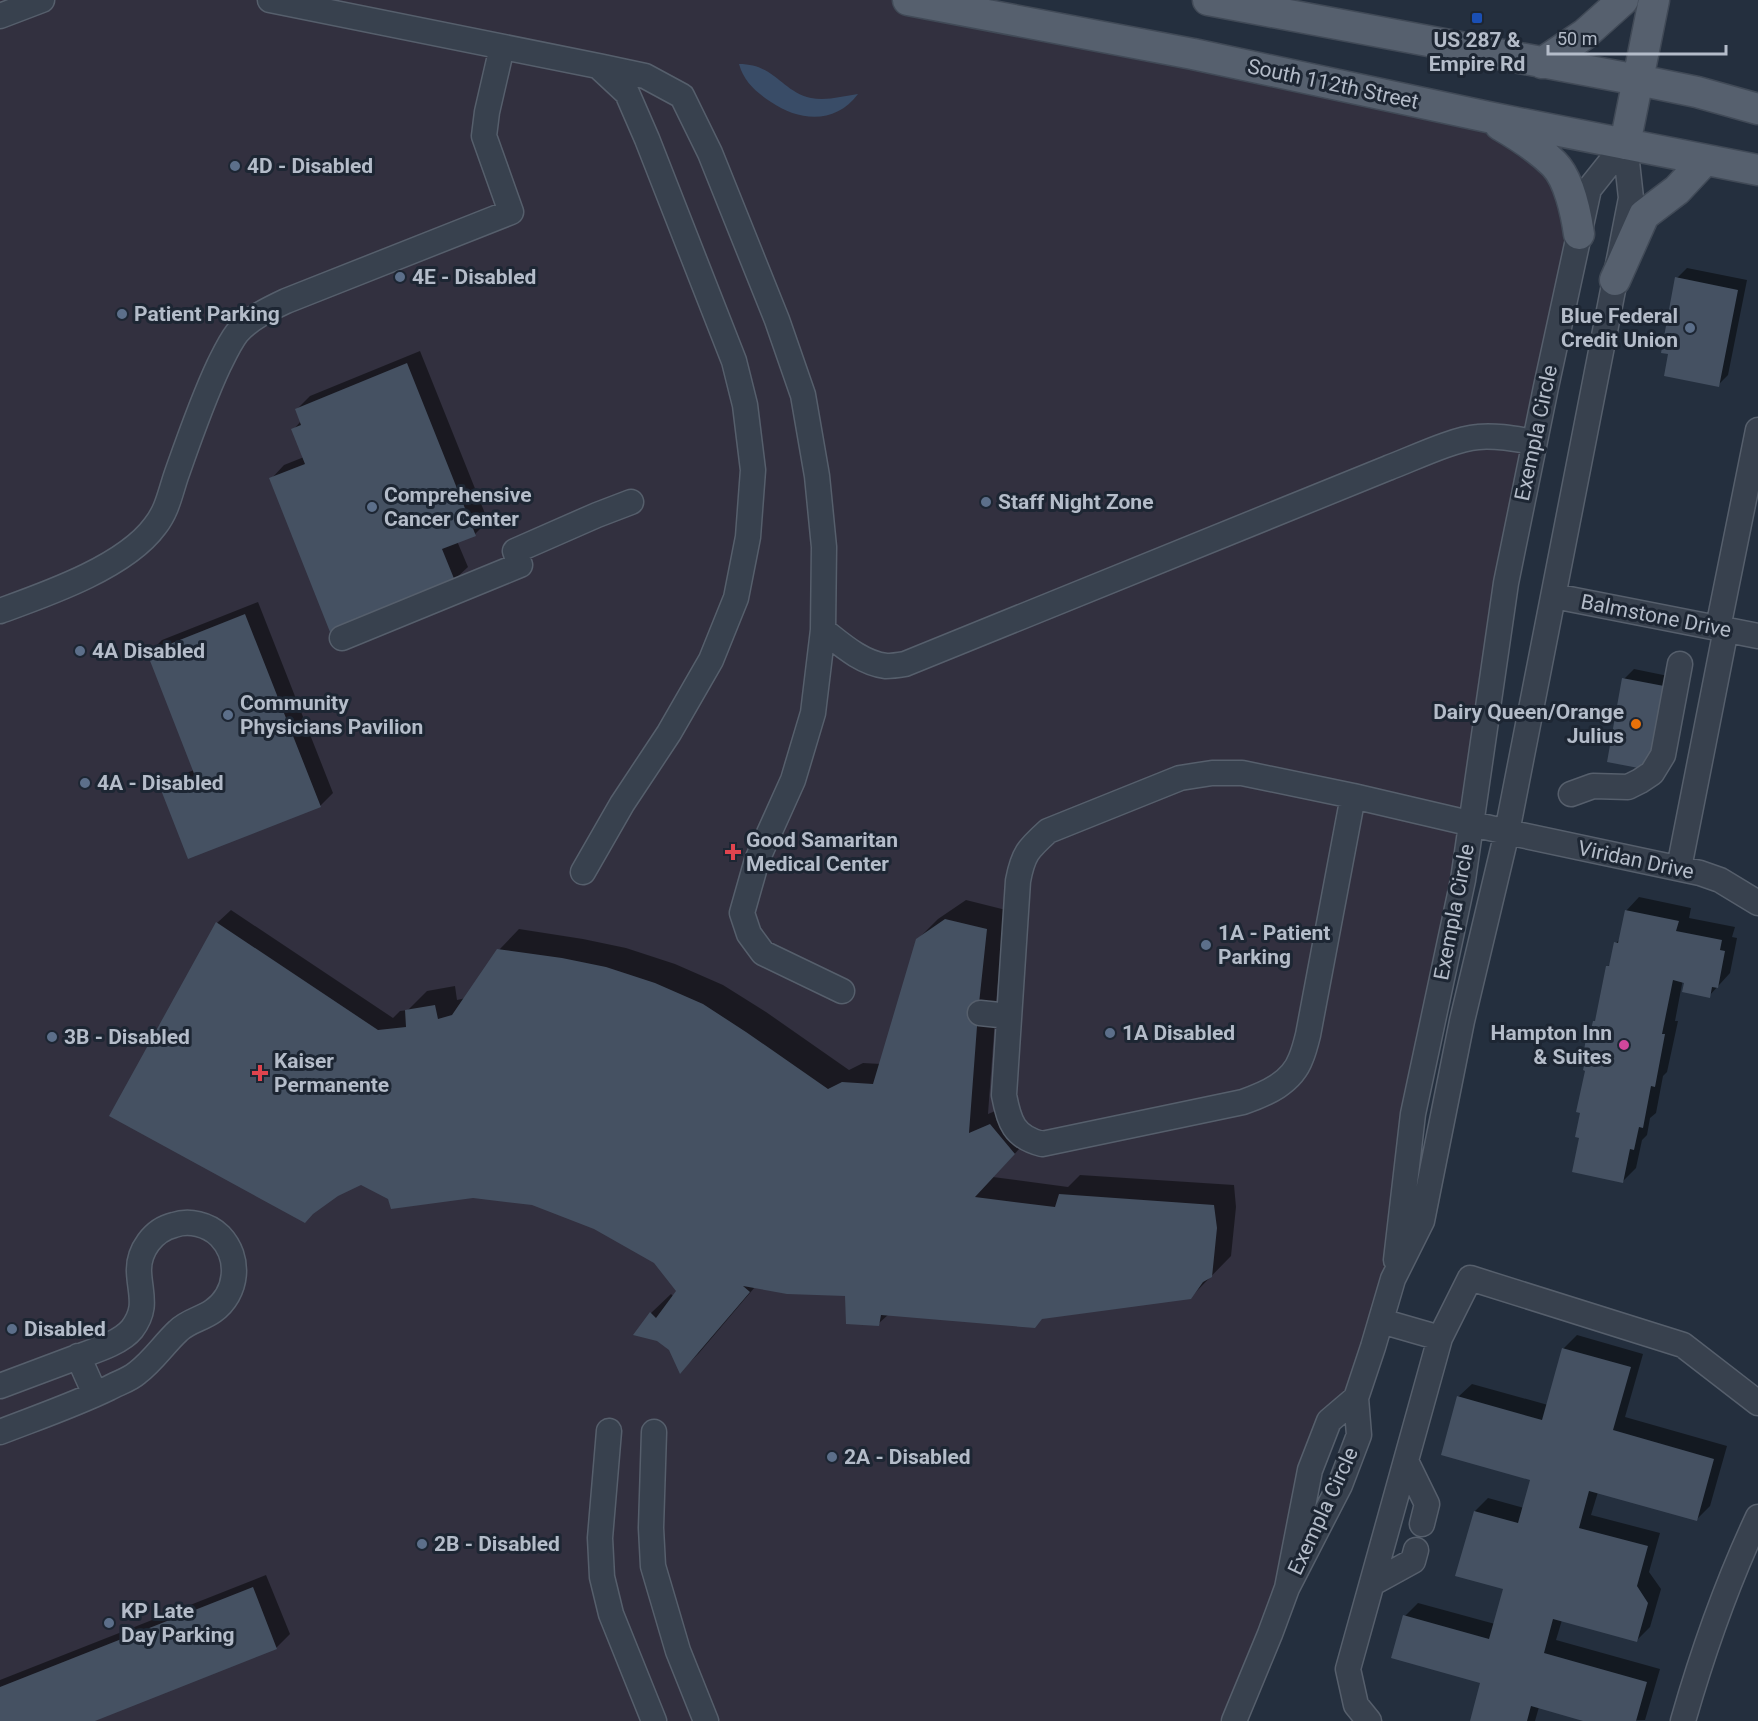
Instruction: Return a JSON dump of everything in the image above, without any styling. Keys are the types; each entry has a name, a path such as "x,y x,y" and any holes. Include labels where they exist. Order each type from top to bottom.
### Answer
{"main road":[{"name":"South 112th Street","path":"908,0 1193,54 1488,117 1758,170"},
{"path":"1208,0 1638,80 1697,92 1758,109"},
{"path":"1542,63 1585,34 1623,0"},
{"path":"1625,144 1654,0"},
{"path":"1488,117 1519,136 1555,165 1570,193 1579,234"},
{"path":"1615,280 1644,215 1677,190 1705,160"}],"street":[{"path":"0,16 42,0"},
{"path":"270,0 645,76 682,96 711,153 777,320 803,395 817,476 824,548 823,630 813,712 793,780 757,860 742,913 749,934 764,953 842,992"},
{"path":"0,611 93,573 126,554 154,528 168,506 206,392 237,333 257,315 286,301 511,212 484,136 487,112 502,47"},
{"path":"583,872 711,660 736,598 748,537 753,470 745,405 734,361 627,93 598,66"},
{"name":"Exempla Circle","path":"1234,1721 1287,1588 1341,1485 1359,1435 1356,1398 1393,1280 1413,1114 1463,880 1506,583 1534,442 1589,189 1625,144"},
{"name":"Exempla Circle","path":"1393,1280 1422,1221 1462,1021 1507,832 1630,198 1625,144"},
{"path":"1679,868 1758,430"},
{"path":"823,630 868,661 887,666 905,664 1457,442 1477,437 1502,437 1534,442"},
{"path":"342,638 520,565 515,551 597,514 631,502"},
{"name":"Balmstone Drive","path":"1554,596 1758,636"},
{"path":"1571,794 1593,786 1628,787 1652,773 1663,755 1680,664"},
{"name":"Viridan Drive","path":"1353,796 1308,1035 1301,1060 1287,1079 1265,1095 1218,1108 1042,1144 1029,1141 1015,1130 1008,1116 1004,1095 1018,881 1022,862 1032,846 1048,831 1180,778 1212,773 1242,773 1353,796 1700,873 1720,880 1758,903"},
{"path":"980,1013 1009,1016"},
{"path":"0,1386 113,1343 131,1330 140,1316 143,1299 140,1262 147,1245 159,1232 176,1224 198,1224 210,1228 229,1248 235,1275 223,1302 212,1312 178,1330 162,1350 136,1374 95,1394 0,1432"},
{"path":"1370,1721 1356,1705 1348,1669 1440,1338 1470,1278 1683,1345 1758,1403"},
{"path":"1381,1321 1440,1338"},
{"path":"78,1356 95,1394"},
{"name":"Exempla Circle","path":"1287,1588 1310,1470 1329,1421 1356,1398"},
{"path":"609,1431 600,1538 602,1577 611,1614 654,1721"},
{"path":"654,1431 651,1528 653,1566 678,1651 706,1721"},
{"path":"1406,1461 1427,1504 1422,1524"},
{"path":"1683,1721 1700,1661 1758,1516"},
{"path":"1373,1583 1413,1561 1416,1550"}],"shaded area":[{"name":"Good Samaritan Medical Center","path":"0,0 892,0 1488,117 1555,165 1579,234 1393,1279 1356,1398 1329,1421 1287,1588 1230,1721 0,1721"}],"water":[{"path":"739,64 761,68 792,90 811,98 829,99 858,94 839,111 817,117 805,116 782,109 771,102 747,81"}],"building":[{"path":"1675,277 1738,290 1719,387 1664,376 1668,354 1661,353"},
{"name":"Comprehensive Cancer Center","path":"407,363 476,536 442,549 455,581 330,632 269,478 305,464 291,429 301,425 295,409"},
{"name":"Community Physicians Pavilion","path":"245,614 321,807 188,859 161,790 195,776 147,653"},
{"name":"Dairy Queen/Orange Julius","path":"1622,678 1664,686 1649,770 1607,762"},
{"name":"Hampton Inn & Suites","path":"1625,910 1679,921 1676,931 1722,940 1720,950 1725,951 1718,988 1712,987 1710,998 1682,992 1684,983 1673,980 1662,1034 1665,1034 1655,1087 1651,1086 1643,1128 1639,1127 1634,1150 1630,1149 1623,1183 1572,1172 1579,1138 1575,1137 1580,1113 1576,1112 1585,1071 1583,1070 1586,1057 1583,1056 1587,1033 1590,1033 1593,1021 1595,1021 1606,966 1609,966 1614,942 1618,943"},
{"name":"Good Samaritan Medical Center","path":"945,919 987,929 969,1133 990,1124 1015,1154 975,1197 1055,1207 1059,1194 1214,1205 1217,1228 1212,1277 1203,1282 1191,1299 1042,1319 1035,1328 881,1315 879,1326 846,1324 845,1296 787,1294 743,1286 750,1292 680,1374 669,1350 657,1341 633,1335 650,1312 656,1318 676,1291 654,1263 594,1229 532,1205 473,1198 391,1209 388,1199 361,1185 338,1196 313,1214 305,1223 109,1116 216,922 378,1030 406,1027 405,1010 435,1005 438,1019 452,1015 497,949 606,967 655,983 703,1004 828,1089 842,1082 873,1084 916,939"},
{"path":"1562,1348 1631,1367 1613,1430 1714,1459 1697,1521 1589,1491 1579,1528 1648,1546 1637,1586 1648,1603 1637,1642 1553,1619 1544,1653 1647,1682 1636,1721 1583,1721 1531,1706 1527,1721 1470,1721 1480,1683 1391,1658 1403,1615 1489,1639 1503,1589 1455,1576 1474,1511 1518,1523 1530,1480 1441,1455 1457,1396 1542,1420"},
{"path":"253,1587 277,1649 95,1721 0,1721 0,1687"}],"place":[{"name":"US 287 & Empire Rd","path":"1477,18"},
{"name":"4D - Disabled","path":"235,166"},
{"name":"4E - Disabled","path":"400,277"},
{"name":"Patient Parking","path":"122,314"},
{"name":"Blue Federal Credit Union","path":"1690,328"},
{"name":"Staff Night Zone","path":"986,502"},
{"name":"Comprehensive Cancer Center","path":"372,507"},
{"name":"4A Disabled","path":"80,651"},
{"name":"Community Physicians Pavilion","path":"228,715"},
{"name":"Dairy Queen/Orange Julius","path":"1636,724"},
{"name":"4A - Disabled","path":"85,783"},
{"name":"Good Samaritan Medical Center","path":"733,852"},
{"name":"1A - Patient Parking","path":"1206,945"},
{"name":"1A Disabled","path":"1110,1033"},
{"name":"3B - Disabled","path":"52,1037"},
{"name":"Hampton Inn & Suites","path":"1624,1045"},
{"name":"Kaiser Permanente","path":"260,1073"},
{"name":"Disabled","path":"12,1329"},
{"name":"2A - Disabled","path":"832,1457"},
{"name":"2B - Disabled","path":"422,1544"},
{"name":"KP Late Day Parking","path":"109,1623"}]}
